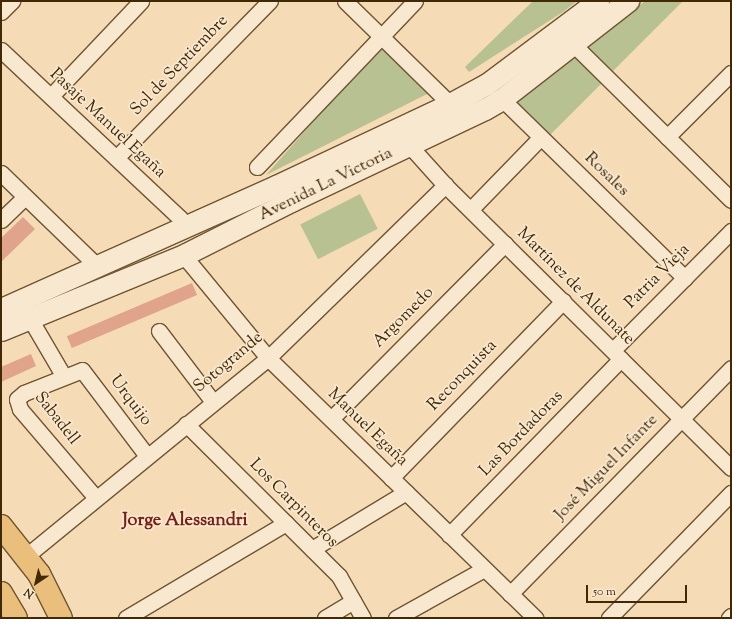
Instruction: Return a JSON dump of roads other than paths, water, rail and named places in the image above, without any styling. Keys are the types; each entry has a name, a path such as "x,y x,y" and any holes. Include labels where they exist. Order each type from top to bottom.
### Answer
{"main road":[{"name":"Avenida La Victoria","path":"1,330 29,317 186,254 291,201 405,136 450,104 487,84 598,1"},
{"name":"Avenida La Victoria","path":"1,309 184,228 405,136 485,109 502,99 628,1"},
{"path":"1,526 39,574 61,618"},
{"path":"1,593 16,618"}],"street":[{"path":"1,12 12,1"},
{"path":"51,96 141,1"},
{"name":"Sol de Septiembre","path":"116,158 270,1"},
{"path":"345,1 450,104"},
{"path":"257,167 415,1"},
{"path":"573,44 731,200"},
{"name":"Pasaje Manuel Egaña","path":"1,50 180,218 184,228"},
{"path":"667,137 731,72"},
{"name":"Rosales","path":"502,99 684,278"},
{"name":"Martínez de Aldunate","path":"405,136 445,185 471,209 731,468"},
{"path":"471,209 541,137"},
{"path":"1,173 98,267"},
{"name":"Sotogrande","path":"25,557 268,358 445,185"},
{"path":"1,220 25,196"},
{"name":"Patria Vieja","path":"617,354 684,278 731,231"},
{"name":"Argomedo","path":"331,419 505,244"},
{"name":"Manuel Egaña","path":"186,254 189,262 268,358 535,618"},
{"name":"Reconquista","path":"391,478 563,301"},
{"path":"29,317 64,377"},
{"path":"159,331 213,402"},
{"name":"Las Bordadoras","path":"449,535 617,354"},
{"name":"José Miguel Infante","path":"510,594 731,368"},
{"name":"Sabadell","path":"82,370 24,393 17,399 20,409 96,498"},
{"name":"Urquijo","path":"82,370 147,456"},
{"name":"Los Carpinteros","path":"186,424 339,576 363,618"},
{"path":"312,549 406,492"},
{"path":"609,618 731,493"},
{"path":"126,618 286,523"},
{"path":"396,618 484,569"},
{"path":"325,618 353,601"}],"district":[{"name":"Jorge Alessandri","path":"185,521"}]}
